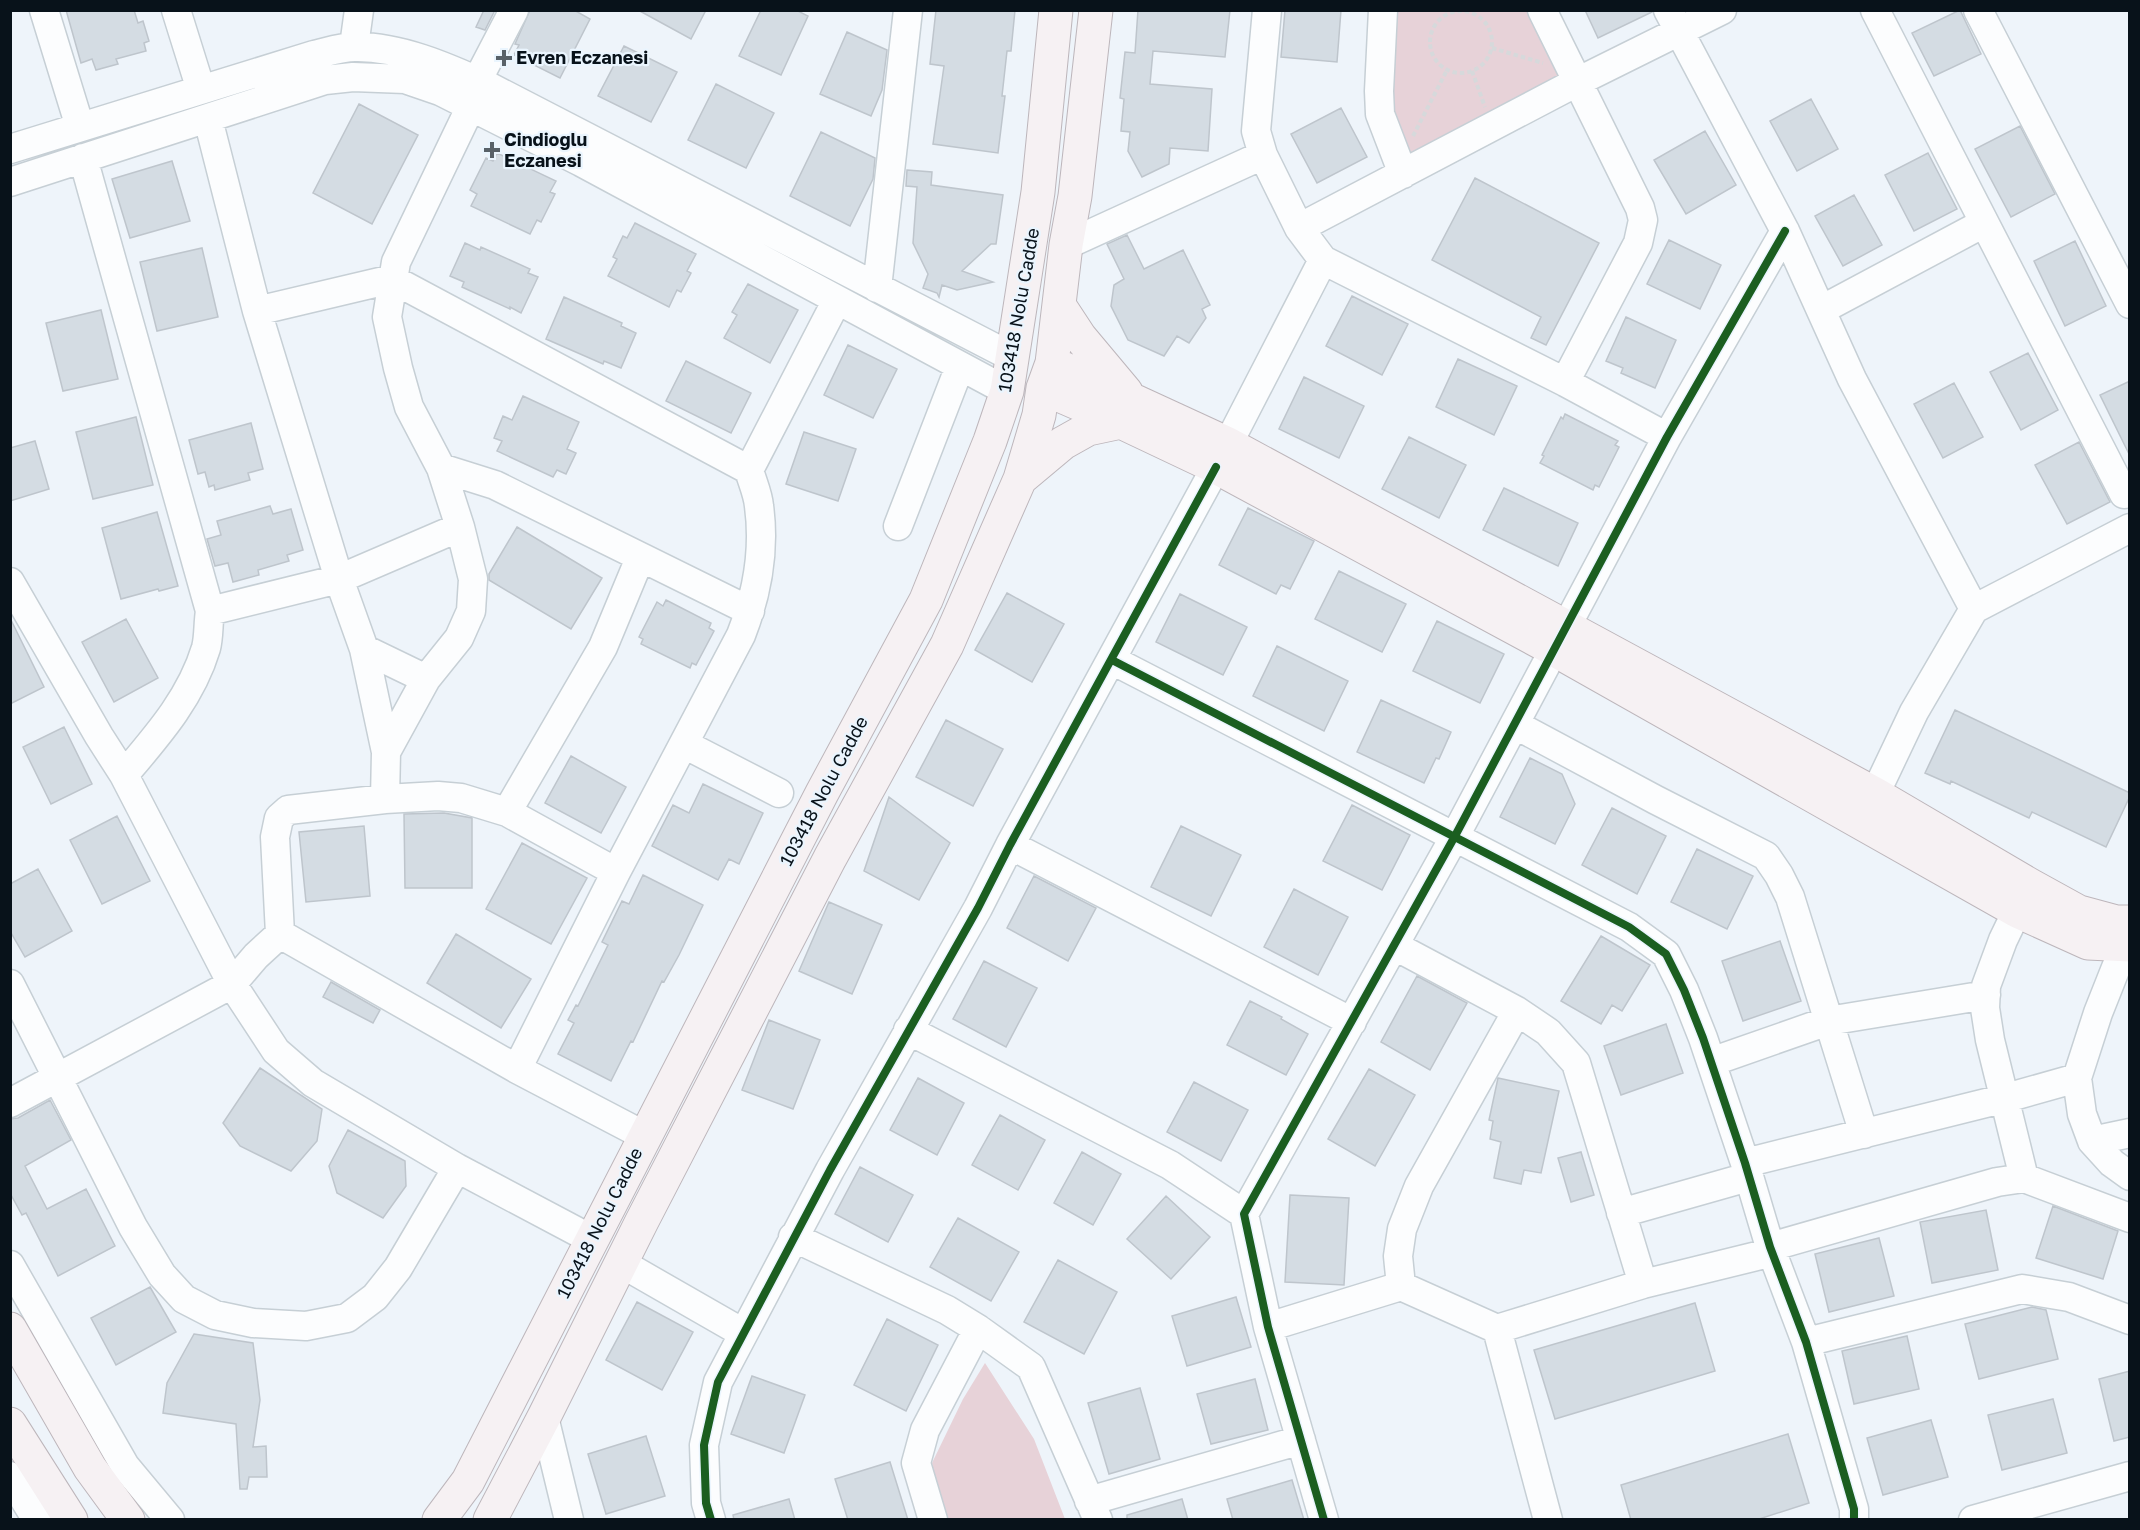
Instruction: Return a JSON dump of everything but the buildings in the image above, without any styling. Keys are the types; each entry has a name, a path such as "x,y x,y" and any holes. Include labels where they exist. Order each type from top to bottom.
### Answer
{"main road":[{"name":"103418 Nolu Cadde","path":"439,1520 468,1481 822,793 926,600 990,441 1007,391 1038,192 1056,10"},
{"path":"490,1520 830,858 947,645 1020,479 1039,415 1059,305 1075,196 1096,10"},
{"path":"1059,305 1126,410"},
{"path":"1047,376 1126,410 1222,456 1561,638 1875,794 2079,912 2116,922 2128,937"},
{"path":"1020,479 1063,443 1126,410"},
{"path":"1561,638 2017,911 2088,943 2128,937"},
{"path":"10,1329 90,1468 128,1520"},
{"path":"10,1424 71,1520"}],"street":[{"path":"44,10 80,127"},
{"path":"176,10 201,90"},
{"path":"354,46 359,10"},
{"path":"386,752 426,678 459,638 471,611 473,579 460,527 441,468 409,407 398,368 387,317 392,279 396,262 514,10"},
{"path":"1267,10 1256,131 1263,154 1299,228 1323,260 1565,382 1667,437"},
{"path":"1383,10 1380,114 1401,169"},
{"path":"1542,10 1640,208 1643,220 1638,243 1565,382"},
{"path":"1299,228 1401,169 1493,126 1673,21 1722,10"},
{"path":"1875,10 2128,497"},
{"path":"1978,10 2130,304"},
{"path":"877,288 905,12"},
{"path":"1673,21 1785,231 1852,379 1974,609"},
{"path":"10,149 314,55 354,46 406,55 444,67 474,94 581,162 1007,391"},
{"path":"10,182 325,80 354,77 405,78 440,91 474,94 877,288 1012,357"},
{"path":"208,119 257,311 339,579 364,649 386,752 385,799"},
{"path":"1066,245 1263,154"},
{"path":"83,158 210,611 206,646 192,686 167,723 124,775"},
{"path":"1821,310 1984,223"},
{"path":"1324,1520 1269,1328 1244,1214 1455,836 1667,437 1785,231"},
{"path":"711,1520 706,1503 704,1444 718,1382 793,1237 978,908 1222,456 1323,260"},
{"path":"257,311 392,279 749,470"},
{"path":"517,1069 616,872 741,635 750,611 761,546 759,504 749,470 837,300"},
{"path":"898,526 960,366"},
{"path":"441,468 495,485 750,611"},
{"path":"210,611 339,579 460,527"},
{"path":"1875,794 1914,712 1974,609 2130,528"},
{"path":"507,812 603,647 640,558"},
{"path":"14,596 124,775 232,984 276,1051 313,1083 457,1168 591,1239"},
{"path":"364,649 426,678"},
{"path":"1112,660 1629,927 1666,954 1684,990 1711,1062 1772,1250 1806,1342 1854,1509 1854,1520"},
{"path":"1515,725 1766,856 1790,897 1864,1134"},
{"path":"684,744 779,793"},
{"path":"280,934 275,837 279,818 288,810 385,799 438,796 461,798 507,812 616,872"},
{"path":"1010,845 1353,1022"},
{"path":"2017,911 2003,940 1986,986 1985,1008 1990,1040 2024,1178"},
{"path":"280,934 517,1069 645,1136"},
{"path":"10,1103 232,984 256,956 280,934"},
{"path":"2128,937 2098,1013 2077,1078 2082,1114 2092,1141 2112,1163 2130,1176"},
{"path":"1395,946 1517,1011 1548,1032 1576,1063 1643,1284"},
{"path":"10,984 133,1227 162,1275 184,1299 214,1315 253,1323 306,1326 347,1318 375,1297 398,1268 457,1168"},
{"path":"1711,1062 1828,1021 1986,995"},
{"path":"1401,1286 1398,1256 1402,1229 1419,1186 1517,1011"},
{"path":"908,1030 1170,1165 1244,1214"},
{"path":"1621,1214 1747,1170 1864,1134 2077,1078"},
{"path":"2092,1141 2130,1132"},
{"path":"1269,1328 1401,1286 1497,1329 1643,1284 1772,1250 1997,1182 2024,1178 2130,1218"},
{"path":"793,1237 947,1310 1031,1367 1094,1510 1301,1440"},
{"path":"621,1263 743,1333"},
{"path":"10,1265 125,1466 170,1520"},
{"path":"1806,1342 2022,1289 2069,1297 2129,1318"},
{"path":"933,1520 915,1463 925,1430 978,1329"},
{"path":"1497,1329 1548,1520"},
{"path":"544,1417 569,1520"},
{"path":"10,1476 37,1520"},
{"path":"1981,1518 2130,1476"}],"path":[{"path":"1440,10 1443,16"},
{"path":"1454,11 1467,11 1478,16 1487,24 1492,36 1492,48 1487,60 1478,68 1455,73 1434,60 1430,48 1430,36 1434,25 1443,16 1454,11"},
{"path":"1492,48 1575,77"},
{"path":"1401,169 1447,70"},
{"path":"1472,71 1493,126"}],"shaded area":[{"path":"1392,11 1529,11 1566,82 1405,157 1387,102"},
{"path":"985,1363 1034,1439 1065,1519 944,1519 932,1463 963,1399"}],"cycle path":[{"path":"1324,1520 1268,1327 1244,1214 1455,836 1667,437 1785,231"},
{"path":"711,1520 706,1503 704,1445 718,1382 830,1170 978,908 1216,467"},
{"path":"1112,660 1629,927 1666,954 1684,990 1703,1038 1745,1163 1770,1247 1806,1342 1854,1509 1854,1520"}],"place":[{"name":"Evren Eczanesi","path":"504,58"},
{"name":"Cindioğlu Eczanesi","path":"492,150"}]}
